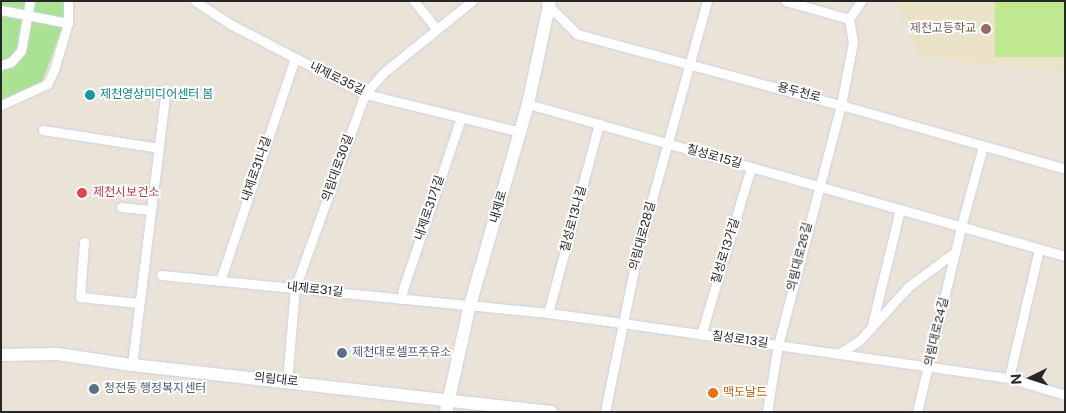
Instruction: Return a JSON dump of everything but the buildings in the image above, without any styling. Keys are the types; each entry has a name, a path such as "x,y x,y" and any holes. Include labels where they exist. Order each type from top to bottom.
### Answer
{"street":[{"path":"1,65 12,62 21,51 30,1"},
{"path":"1,105 47,84 54,70 68,23 68,1"},
{"name":"내제로35길","path":"196,1 230,24 366,94 521,132"},
{"path":"414,1 436,28"},
{"name":"의림대로30길","path":"287,381 294,288 366,94 383,72 472,1"},
{"name":"의림대로28길","path":"605,412 638,250 707,1"},
{"path":"786,1 849,19 861,1"},
{"name":"용두천로","path":"548,4 577,34 841,105 1065,169"},
{"name":"내제로","path":"447,407 470,305 521,132 548,4"},
{"path":"1,10 27,17 68,23"},
{"name":"의림대로26길","path":"767,412 778,345 841,105 853,42 849,19"},
{"name":"내제로31나길","path":"220,281 295,58"},
{"path":"132,365 166,88"},
{"name":"칠성로15길","path":"528,104 1065,256"},
{"name":"내제로31가길","path":"401,298 462,118"},
{"name":"칠성로13나길","path":"548,313 599,124"},
{"path":"43,130 159,148"},
{"name":"의림대로24길","path":"917,412 961,226 983,146"},
{"name":"칠성로13가길","path":"701,334 751,167"},
{"path":"121,207 151,210"},
{"path":"871,328 900,209"},
{"path":"84,242 80,297 139,303"},
{"path":"1009,378 1039,249"},
{"path":"838,354 860,340 908,286 955,252"},
{"name":"내제로31길","path":"161,275 470,305"},
{"name":"칠성로13길","path":"470,305 622,323 1009,378 1065,395"},
{"name":"의림대로","path":"1,355 58,354 132,365 287,381 447,407 551,412"}],"shaded area":[{"name":"제천고등학교","path":"895,1 1065,1 1065,71 919,57"}],"green space":[{"path":"1,1 66,1 64,23 42,82 1,101"},
{"path":"995,1 1065,1 1065,57 995,57"}],"place":[{"name":"제천고등학교","path":"986,29"},
{"name":"제천영상미디어센터 봄","path":"90,95"},
{"name":"제천시보건소","path":"82,193"},
{"name":"제천대로셀프주유소","path":"342,353"},
{"name":"청전동 행정복지센터","path":"94,389"},
{"name":"맥도날드","path":"713,393"}]}
